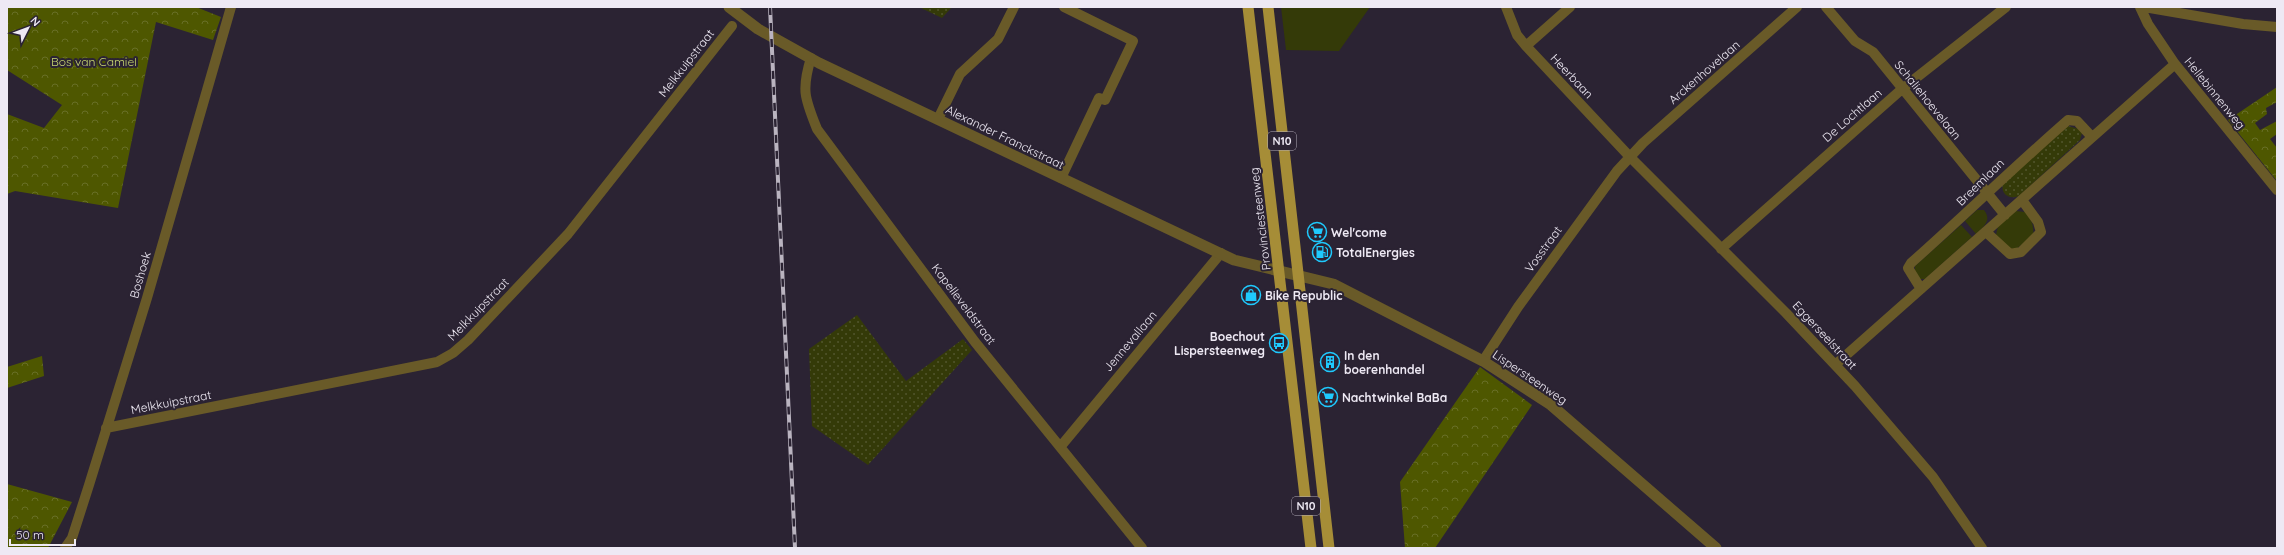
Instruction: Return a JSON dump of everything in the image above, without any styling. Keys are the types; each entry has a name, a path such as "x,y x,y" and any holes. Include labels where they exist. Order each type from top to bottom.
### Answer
{"main road":[{"name":"Provinciesteenweg","path":"1248,7 1311,548"},
{"name":"N10","path":"1268,7 1329,548"}],"street":[{"name":"Boshoek","path":"65,548 72,538 147,298 230,7"},
{"name":"Alexander Franckstraat","path":"729,7 758,29 811,58 938,119 1221,254 1255,266 1279,271"},
{"path":"938,119 960,74 998,39 1014,7"},
{"path":"1061,178 1099,98 1105,100 1133,41 1064,7"},
{"name":"Heerbaan","path":"1506,7 1517,35 1526,46 1630,157"},
{"path":"1526,46 1570,7"},
{"name":"Arckenhovelaan","path":"1630,157 1643,143 1797,7"},
{"name":"Schaliehoevelaan","path":"1826,7 1855,41 1873,52 2005,215"},
{"name":"De Lochtlaan","path":"1721,249 1902,89 2006,7"},
{"name":"Hellebinnenweg","path":"2140,7 2148,24 2175,64 2277,190"},
{"path":"2144,7 2243,24 2277,27"},
{"name":"Melkkuipstraat","path":"106,428 437,362 453,352 468,340 568,234 732,26"},
{"name":"Kapelleveldstraat","path":"811,58 804,85 805,101 817,129 975,342 1061,446 1142,548"},
{"path":"1835,365 2175,64"},
{"name":"Breemlaan","path":"1921,289 1909,273 1908,268 1911,263 2068,120 2077,121 2092,137"},
{"name":"Eggerseelstraat","path":"1630,157 1786,313 1835,365 1932,477 1982,548"},
{"name":"Vosstraat","path":"1483,361 1560,249 1617,171 1630,157"},
{"path":"1986,232 2010,254 2021,252 2041,232 2038,222 2022,200"},
{"name":"Jennevallaan","path":"1061,446 1221,254"},
{"name":"Lispersteenweg","path":"1279,271 1333,284 1483,361 1550,404 1716,548"}],"green space":[{"name":"Bos van Camiel","path":"7,7 196,7 221,17 213,40 156,22 118,208 15,191 7,194 7,114 44,128 62,105 7,70"},
{"path":"919,7 952,7 942,18"},
{"path":"1281,7 1370,7 1339,51 1286,50"},
{"path":"2277,87 2277,102 2266,108 2267,114 2255,123 2260,130 2277,121 2277,134 2270,139 2277,148 2277,181 2228,120"},
{"path":"2068,126 2079,129 2082,133 2080,140 2019,196 2009,197 2006,195 2002,187 2003,183"},
{"path":"1977,210 1984,210 1987,220 1984,226 1976,234 1965,221"},
{"path":"2016,211 2025,212 2033,226 2033,236 2016,249 2008,249 1996,235 1998,226"},
{"path":"1961,225 1972,237 1925,279 1920,279 1915,271 1915,266"},
{"path":"857,315 906,381 963,339 972,350 868,465 812,426 809,349"},
{"path":"42,356 44,376 7,388 7,367"},
{"path":"1480,367 1532,405 1435,548 1405,548 1400,482"},
{"path":"7,484 72,502 48,548 7,548"}],"railway":[{"path":"770,7 795,548"}],"place":[{"name":"Wel'come","path":"1317,232"},
{"name":"TotalEnergies","path":"1322,252"},
{"name":"Bike Republic","path":"1251,295"},
{"name":"Boechout Lispersteenweg","path":"1279,343"},
{"name":"In den boerenhandel","path":"1330,362"},
{"name":"Nachtwinkel BaBa","path":"1328,397"}]}
